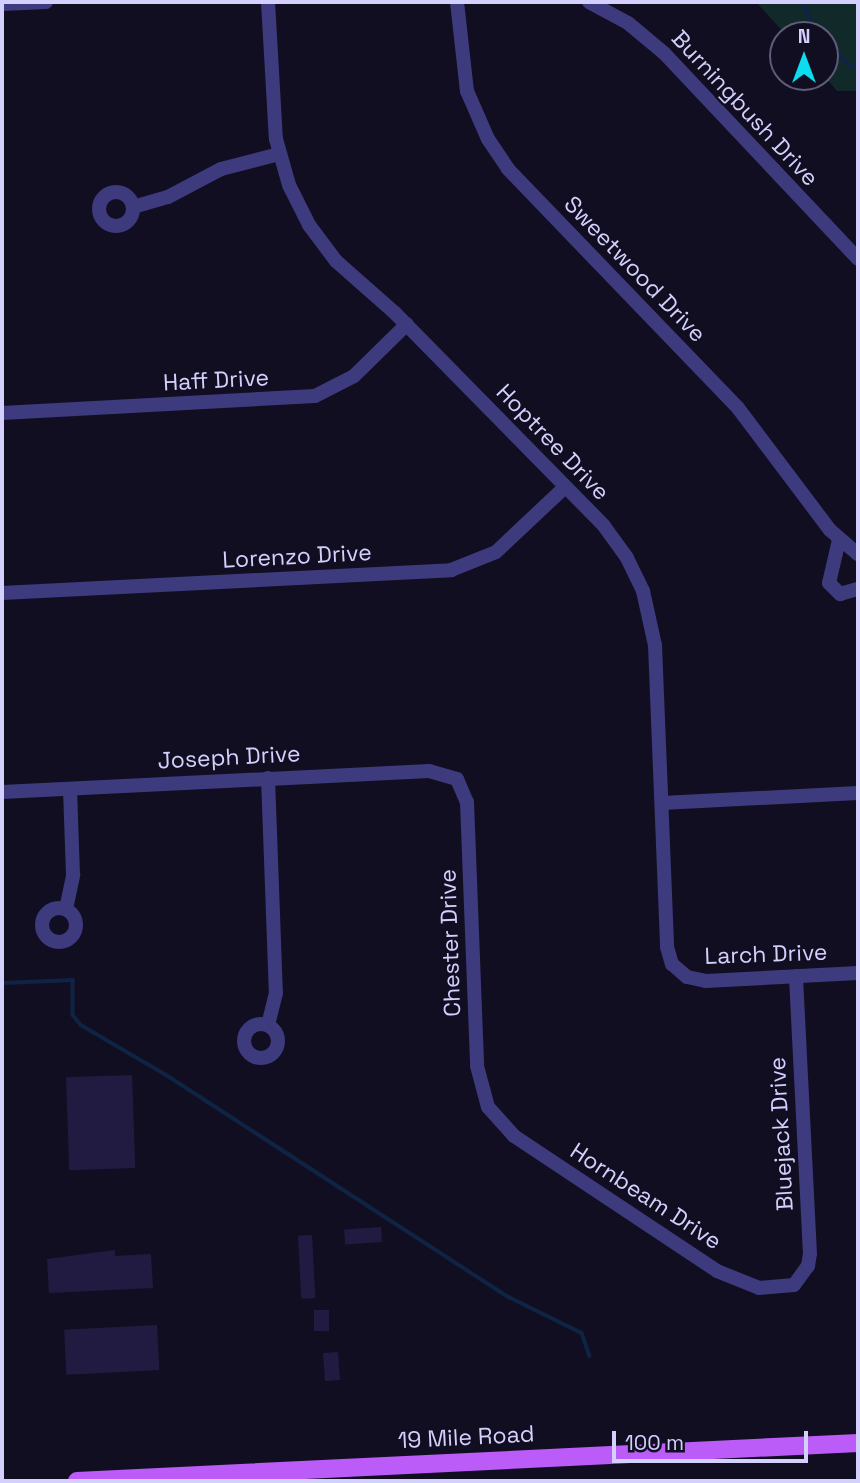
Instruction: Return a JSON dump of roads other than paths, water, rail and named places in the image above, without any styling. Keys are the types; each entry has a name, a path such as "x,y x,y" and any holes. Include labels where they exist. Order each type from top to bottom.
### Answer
{"main road":[{"name":"19 Mile Road","path":"77,1481 858,1443"}],"street":[{"path":"2,4 46,2"},
{"name":"Hoptree Drive","path":"268,2 279,155 298,206 322,244 407,324 616,540 649,609 662,803 667,947 677,971"},
{"name":"Sweetwood Drive","path":"457,2 467,91 488,139 508,169 738,408 839,540 858,554"},
{"name":"Burningbush Drive","path":"589,2 628,23 664,53 858,259"},
{"path":"133,207 168,197 221,169 279,155"},
{"name":"Haff Drive","path":"2,413 315,396 354,376 407,324"},
{"name":"Lorenzo Drive","path":"2,593 451,570 496,552 565,487"},
{"path":"839,540 828,583 840,594 858,589"},
{"name":"Joseph Drive","path":"2,792 429,771 457,779"},
{"path":"268,778 276,993 268,1025"},
{"name":"Chester Drive","path":"457,779 467,802 477,1066 488,1107"},
{"path":"66,909 74,875 70,789"},
{"path":"662,803 858,793"},
{"name":"Larch Drive","path":"677,971 706,981 858,973"},
{"name":"Bluejack Drive","path":"794,1284 808,1266 810,1254 796,976"},
{"name":"Hornbeam Drive","path":"488,1107 514,1136 732,1280 774,1290 794,1284"}],"waterway":[{"path":"803,2 814,26 826,30 842,58 858,71"},
{"path":"2,983 73,980 73,1015 81,1025 165,1074 509,1297 582,1333 590,1356"}]}
